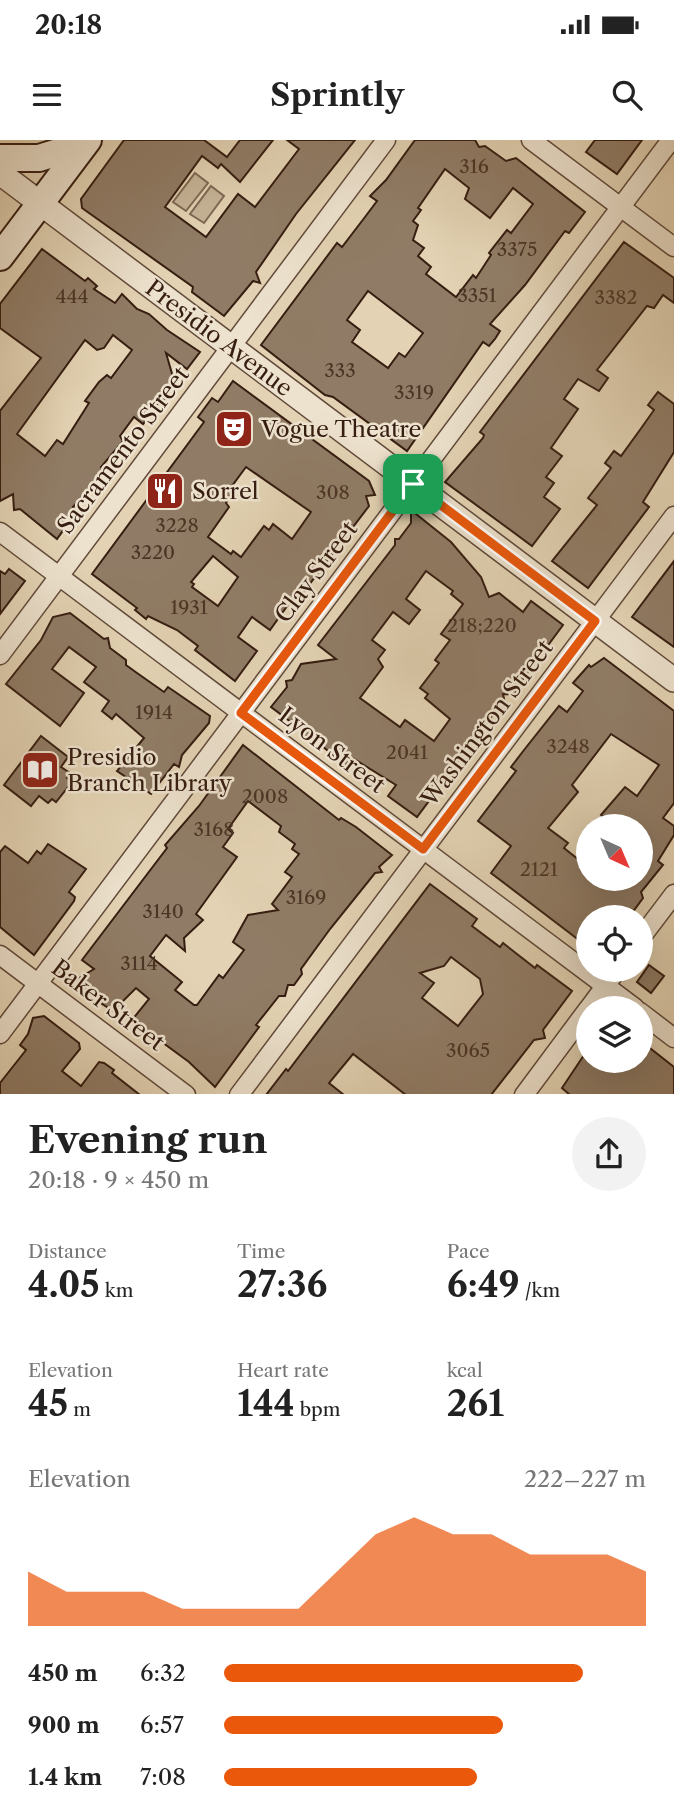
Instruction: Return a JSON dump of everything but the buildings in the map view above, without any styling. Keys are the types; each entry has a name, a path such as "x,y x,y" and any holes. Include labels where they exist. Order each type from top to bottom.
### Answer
{"main road":[{"path":"0,158 39,158 86,142"},
{"path":"0,257 86,142"}],"street":[{"name":"Sacramento Street","path":"0,654 386,140"},
{"path":"531,140 674,247"},
{"name":"Clay Street","path":"0,1034 671,140"},
{"name":"Presidio Avenue","path":"0,173 674,680"},
{"name":"Washington Street","path":"239,1094 674,516"},
{"name":"Lyon Street","path":"0,532 619,996"},
{"path":"653,922 674,894"},
{"name":"Baker Street","path":"0,955 186,1094"},
{"path":"597,996 608,982"},
{"path":"653,1022 674,1038"},
{"path":"524,1094 576,1024"}],"shaded area":[{"path":"195,173 208,183 186,211 173,202"},
{"path":"211,186 224,196 204,223 190,214"}],"place":[{"name":"Vogue Theatre","path":"234,429"},
{"name":"Sorrel","path":"165,491"},
{"name":"Presidio Branch Library","path":"40,770"}],"route":[{"path":"413,484 595,621 423,849 241,713 413,484"}]}
